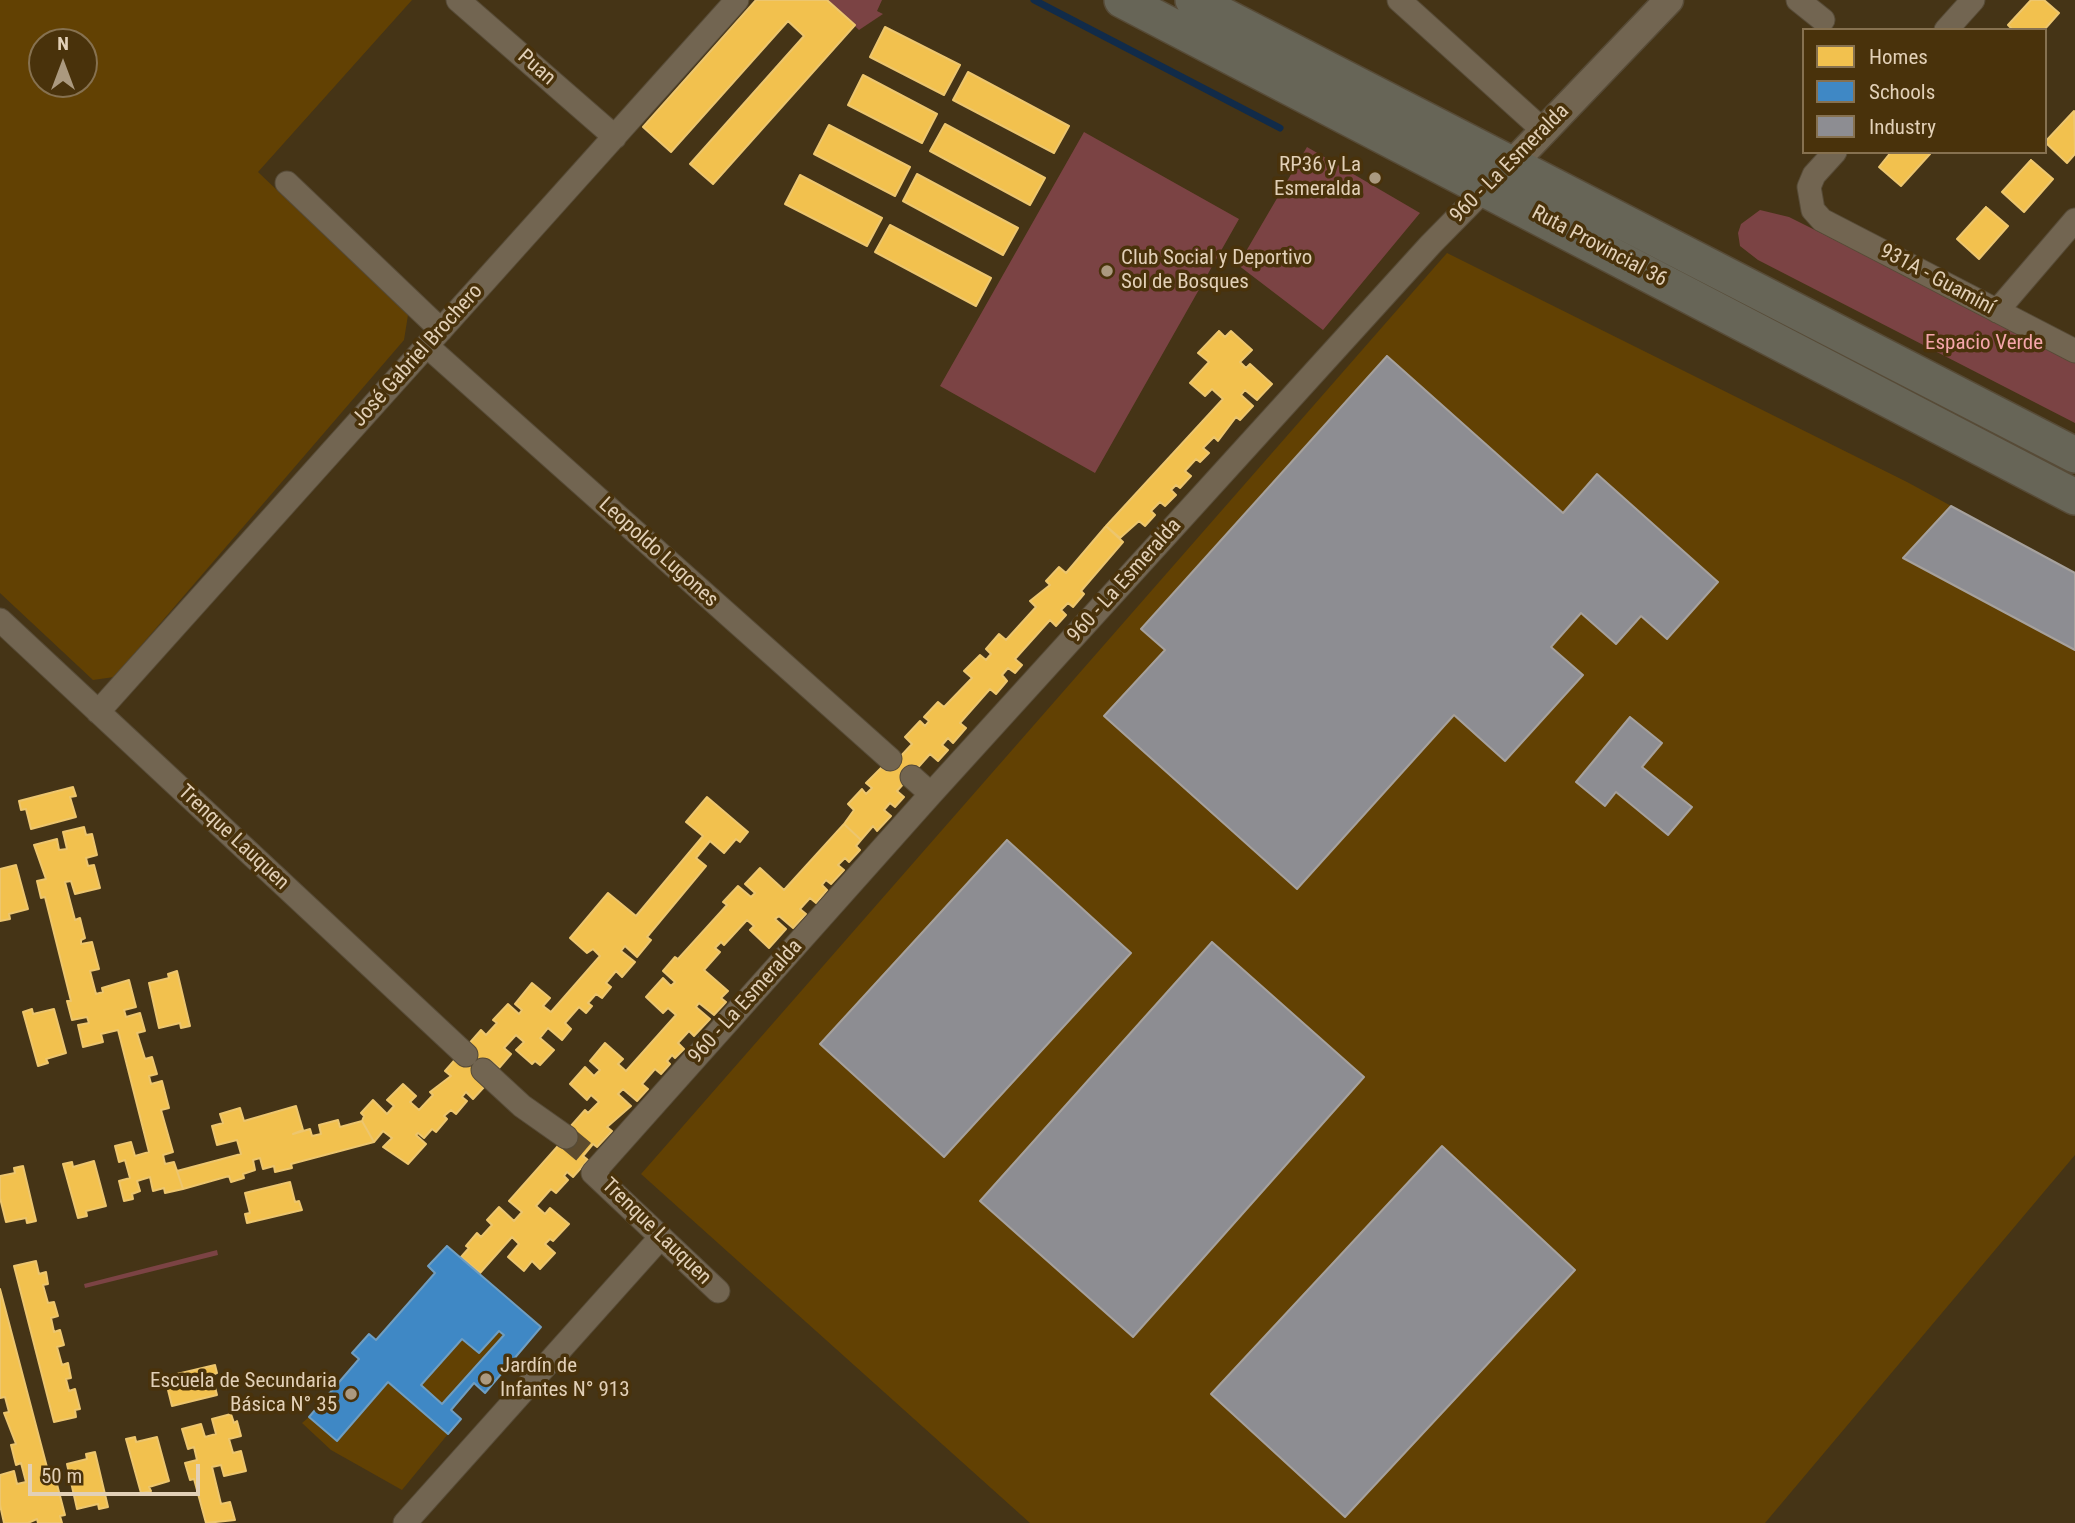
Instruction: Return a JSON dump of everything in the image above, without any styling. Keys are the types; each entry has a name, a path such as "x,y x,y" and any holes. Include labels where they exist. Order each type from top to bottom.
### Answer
{"main road":[{"name":"Ruta Provincial 36","path":"1122,0 2075,455"},
{"name":"Ruta Provincial 36","path":"1193,0 1497,177 2075,497"}],"street":[{"name":"Puan","path":"458,0 615,137"},
{"name":"José Gabriel Brochero","path":"98,712 737,0"},
{"path":"1399,0 1544,131"},
{"name":"960 - La Esmeralda","path":"592,1165 1497,177 1669,0"},
{"path":"1798,0 1823,20"},
{"path":"1948,28 1973,0"},
{"name":"931A - Guaminí","path":"1833,154 1814,175 1809,187 1813,210 1822,220 2075,352"},
{"name":"Leopoldo Lugones","path":"287,183 434,338 890,760"},
{"path":"1997,312 2075,220"},
{"name":"Trenque Lauquen","path":"0,620 522,1106 566,1137"},
{"path":"912,777 931,794"},
{"name":"Trenque Lauquen","path":"592,1165 661,1237 718,1291"},
{"path":"405,1523 661,1237"}],"shaded area":[{"path":"0,0 412,0 258,172 408,315 404,340 114,677 93,680 0,593"},
{"path":"1447,253 1907,482 2075,573 2075,1155 1765,1523 1030,1523 641,1174"},
{"path":"499,1331 504,1335 442,1404 421,1385 462,1339 479,1353"},
{"path":"388,1382 448,1434 402,1490 331,1450 302,1423 309,1417 337,1441"}],"green space":[{"path":"827,0 882,0 877,11 883,14 859,30"},
{"name":"Club Social y Deportivo Sol de Bosques","path":"1084,132 1239,219 1095,473 940,386"},
{"path":"1307,147 1420,213 1323,330 1238,265"},
{"name":"Espacio Verde","path":"1760,210 1789,217 2075,360 2075,423 1758,260 1740,246 1738,233 1741,224"},
{"path":"217,1250 218,1255 85,1288 84,1284"}],"building: Homes":[{"path":"756,0 827,0 855,25 713,184 690,164 804,36 788,21 671,152 643,127"},
{"path":"2031,0 2044,0 2059,13 2046,28 2011,28 2008,25"},
{"path":"885,27 960,65 944,95 870,57"},
{"path":"968,72 1069,126 1054,153 953,100"},
{"path":"863,75 937,114 922,143 848,105"},
{"path":"2074,111 2075,154 2067,163 2047,144 2047,140"},
{"path":"945,124 1045,178 1030,205 930,151"},
{"path":"829,125 910,167 895,196 814,154"},
{"path":"1889,154 1930,154 1901,186 1879,167"},
{"path":"2031,160 2053,179 2024,212 2002,192"},
{"path":"917,174 1018,228 1003,255 903,201"},
{"path":"800,175 882,218 867,246 785,204"},
{"path":"1986,207 2008,226 1979,259 1957,239"},
{"path":"890,225 991,278 976,306 875,252"},
{"path":"1219,331 1225,337 1231,331 1252,350 1240,362 1246,368 1250,364 1272,384 1257,400 1245,390 1241,395 1253,406 1240,420 1236,417 1218,441 1214,437 1203,448 1209,453 1200,462 1196,459 1185,471 1191,476 1180,488 1176,485 1171,490 1176,495 1165,506 1160,502 1151,511 1155,515 1145,526 1139,521 1120,538 1106,526 1223,399 1212,389 1205,396 1190,383 1209,362 1198,353"},
{"path":"1106,526 1123,542 1081,591 1084,594 1073,607 1068,603 1061,610 1066,615 1056,626 1050,620 1015,659 1022,665 1015,673 1008,668 1002,675 1007,681 996,694 990,689 960,723 966,728 953,743 948,738 942,745 948,750 938,761 930,754 897,791 904,797 895,807 890,803 884,810 891,816 877,831 873,826 861,840 844,824 854,810 848,804 862,789 866,794 872,788 866,783 882,767 887,771 912,744 905,737 920,721 925,726 929,721 924,717 938,702 944,707 972,678 964,671 980,655 986,660 991,654 986,649 999,634 1006,640 1036,607 1030,601 1050,585 1046,581 1059,567 1066,573"},
{"path":"73,787 76,796 70,797 76,817 31,829 26,809 21,810 19,801"},
{"path":"707,797 748,832 740,842 736,839 724,853 710,841 696,858 706,866 647,937 651,940 637,957 625,946 621,951 635,962 622,977 616,971 606,983 611,987 602,998 596,994 588,1003 592,1006 586,1013 579,1007 565,1023 571,1029 562,1040 548,1028 540,1038 554,1050 540,1065 535,1061 532,1064 516,1050 524,1042 516,1035 504,1048 511,1054 499,1068 491,1061 476,1078 485,1086 473,1099 466,1092 462,1097 467,1101 456,1114 451,1110 444,1116 447,1119 436,1132 432,1129 424,1138 418,1133 416,1135 426,1144 408,1164 383,1147 392,1138 383,1131 374,1142 362,1121 364,1116 361,1113 373,1100 387,1114 394,1106 387,1100 403,1084 416,1096 410,1102 419,1110 433,1095 430,1092 451,1076 445,1071 481,1030 486,1035 497,1023 493,1020 508,1004 519,1014 522,1010 515,1004 532,983 550,998 543,1006 551,1012 600,956 593,949 587,953 570,938 608,893 636,916 703,836 686,822"},
{"path":"844,824 861,840 856,846 860,850 849,862 845,858 838,865 844,870 831,884 826,880 822,885 827,890 816,903 810,898 800,909 806,914 793,928 779,916 775,919 786,929 769,948 750,930 754,926 747,920 724,945 721,942 715,948 720,952 704,970 728,991 721,998 726,1002 714,1015 699,1003 696,1007 710,1019 694,1036 689,1031 678,1043 684,1049 675,1058 672,1055 667,1061 670,1064 661,1074 655,1069 642,1084 648,1089 637,1101 623,1089 618,1094 631,1106 607,1127 612,1131 597,1147 593,1144 583,1156 588,1160 573,1177 567,1172 564,1176 568,1180 556,1193 551,1189 536,1206 545,1214 550,1208 569,1224 553,1241 550,1239 545,1244 555,1253 540,1269 532,1261 524,1271 508,1257 519,1244 512,1237 480,1273 461,1257 477,1233 481,1237 492,1225 487,1220 499,1207 514,1221 522,1212 509,1201 573,1129 570,1127 585,1110 588,1113 599,1102 591,1095 587,1100 570,1084 585,1067 594,1076 600,1070 590,1061 605,1043 623,1059 618,1064 626,1071 676,1015 668,1008 663,1013 646,997 663,978 671,986 675,982 663,971 675,957 678,959 727,905 723,902 738,886 751,897 755,893 745,884 760,868 784,890"},
{"path":"84,827 86,835 92,834 97,855 86,858 88,866 94,865 100,888 75,894 71,881 65,882 75,920 80,918 85,938 81,940 81,944 92,942 99,969 90,971 96,994 103,992 102,988 129,980 136,1007 124,1010 126,1017 140,1013 145,1031 137,1033 145,1059 152,1057 157,1074 149,1076 151,1084 162,1081 169,1108 161,1110 173,1152 163,1155 165,1164 174,1162 183,1189 165,1193 164,1188 153,1191 150,1177 137,1181 140,1191 132,1194 133,1199 124,1201 119,1181 130,1178 125,1160 119,1162 115,1146 131,1142 135,1156 149,1152 118,1030 101,1034 103,1042 83,1047 78,1025 89,1023 87,1017 72,1020 67,1001 71,1001 45,897 41,898 37,881 46,879 34,845 57,839 59,850 67,849 63,832"},
{"path":"16,865 28,909 9,914 10,919 0,921 0,869"},
{"path":"177,971 190,1026 181,1028 180,1023 159,1028 149,983 169,978 168,974"},
{"path":"32,1009 33,1014 54,1009 66,1053 46,1059 48,1063 38,1066 23,1012"},
{"path":"296,1106 303,1130 293,1134 310,1129 312,1136 321,1134 319,1125 338,1120 340,1127 362,1121 374,1142 291,1164 292,1168 275,1172 274,1166 263,1169 260,1158 253,1160 255,1170 243,1174 244,1178 231,1182 229,1176 183,1189 177,1171 241,1154 237,1140 217,1145 212,1126 223,1123 220,1114 240,1108 244,1121"},
{"path":"94,1161 106,1206 86,1211 87,1216 78,1218 63,1164 72,1162 73,1167"},
{"path":"23,1166 36,1221 27,1223 26,1218 6,1222 0,1198 0,1176 15,1173 14,1168"},
{"path":"290,1182 295,1202 299,1201 302,1210 247,1223 245,1214 250,1213 245,1193"},
{"path":"36,1261 39,1274 46,1272 48,1284 43,1285 48,1303 54,1302 58,1316 51,1318 54,1332 60,1330 64,1345 57,1347 62,1365 68,1363 71,1378 66,1379 69,1391 75,1389 80,1409 75,1410 76,1417 54,1422 14,1266"},
{"path":"0,1289 48,1471 53,1469 65,1515 60,1516 62,1523 38,1523 37,1519 28,1523 4,1523 0,1505 0,1475 14,1471 17,1484 26,1482 21,1463 16,1465 11,1445 16,1444 4,1413 9,1412 5,1397 0,1398"},
{"path":"215,1365 217,1373 212,1375 217,1395 172,1406 167,1386 163,1388 160,1378"},
{"path":"231,1414 234,1423 237,1421 241,1436 229,1439 233,1453 241,1451 246,1471 224,1476 221,1465 212,1467 221,1504 230,1502 235,1520 206,1523 194,1479 190,1480 185,1463 197,1460 194,1447 188,1449 182,1429 201,1424 205,1437 216,1434 212,1419"},
{"path":"135,1437 136,1442 157,1437 169,1481 149,1487 151,1491 141,1493 126,1439"},
{"path":"95,1452 108,1507 99,1509 98,1504 77,1509 67,1464 87,1459 86,1454"}],"building: Schools":[{"path":"447,1246 541,1327 485,1393 474,1383 451,1410 461,1419 448,1434 388,1382 337,1441 309,1417 359,1359 352,1353 369,1334 376,1340 435,1273 428,1266","holes":["499,1331 504,1335 442,1404 421,1385 462,1339 479,1353"]}],"building: Industry":[{"path":"1387,356 1563,513 1597,474 1718,582 1667,639 1641,616 1616,644 1581,613 1551,647 1583,675 1505,761 1454,715 1297,889 1104,716 1165,650 1141,629"},
{"path":"1951,506 2075,573 2075,650 1903,558"},
{"path":"1630,717 1662,743 1642,767 1692,807 1668,835 1616,792 1605,806 1576,782"},
{"path":"1007,840 1131,953 944,1157 820,1044"},
{"path":"1212,942 1364,1077 1133,1337 980,1201"},
{"path":"1442,1146 1575,1270 1345,1517 1211,1394"}],"waterway":[{"path":"1034,0 1280,128"}],"tunnel":[{"path":"566,1137 585,1153"}],"place":[{"name":"RP36 y La Esmeralda","path":"1375,178"},
{"name":"Club Social y Deportivo Sol de Bosques","path":"1107,271"},
{"name":"Jardín de Infantes N° 913","path":"486,1379"},
{"name":"Escuela de Secundaria Básica N° 35","path":"351,1394"}]}
